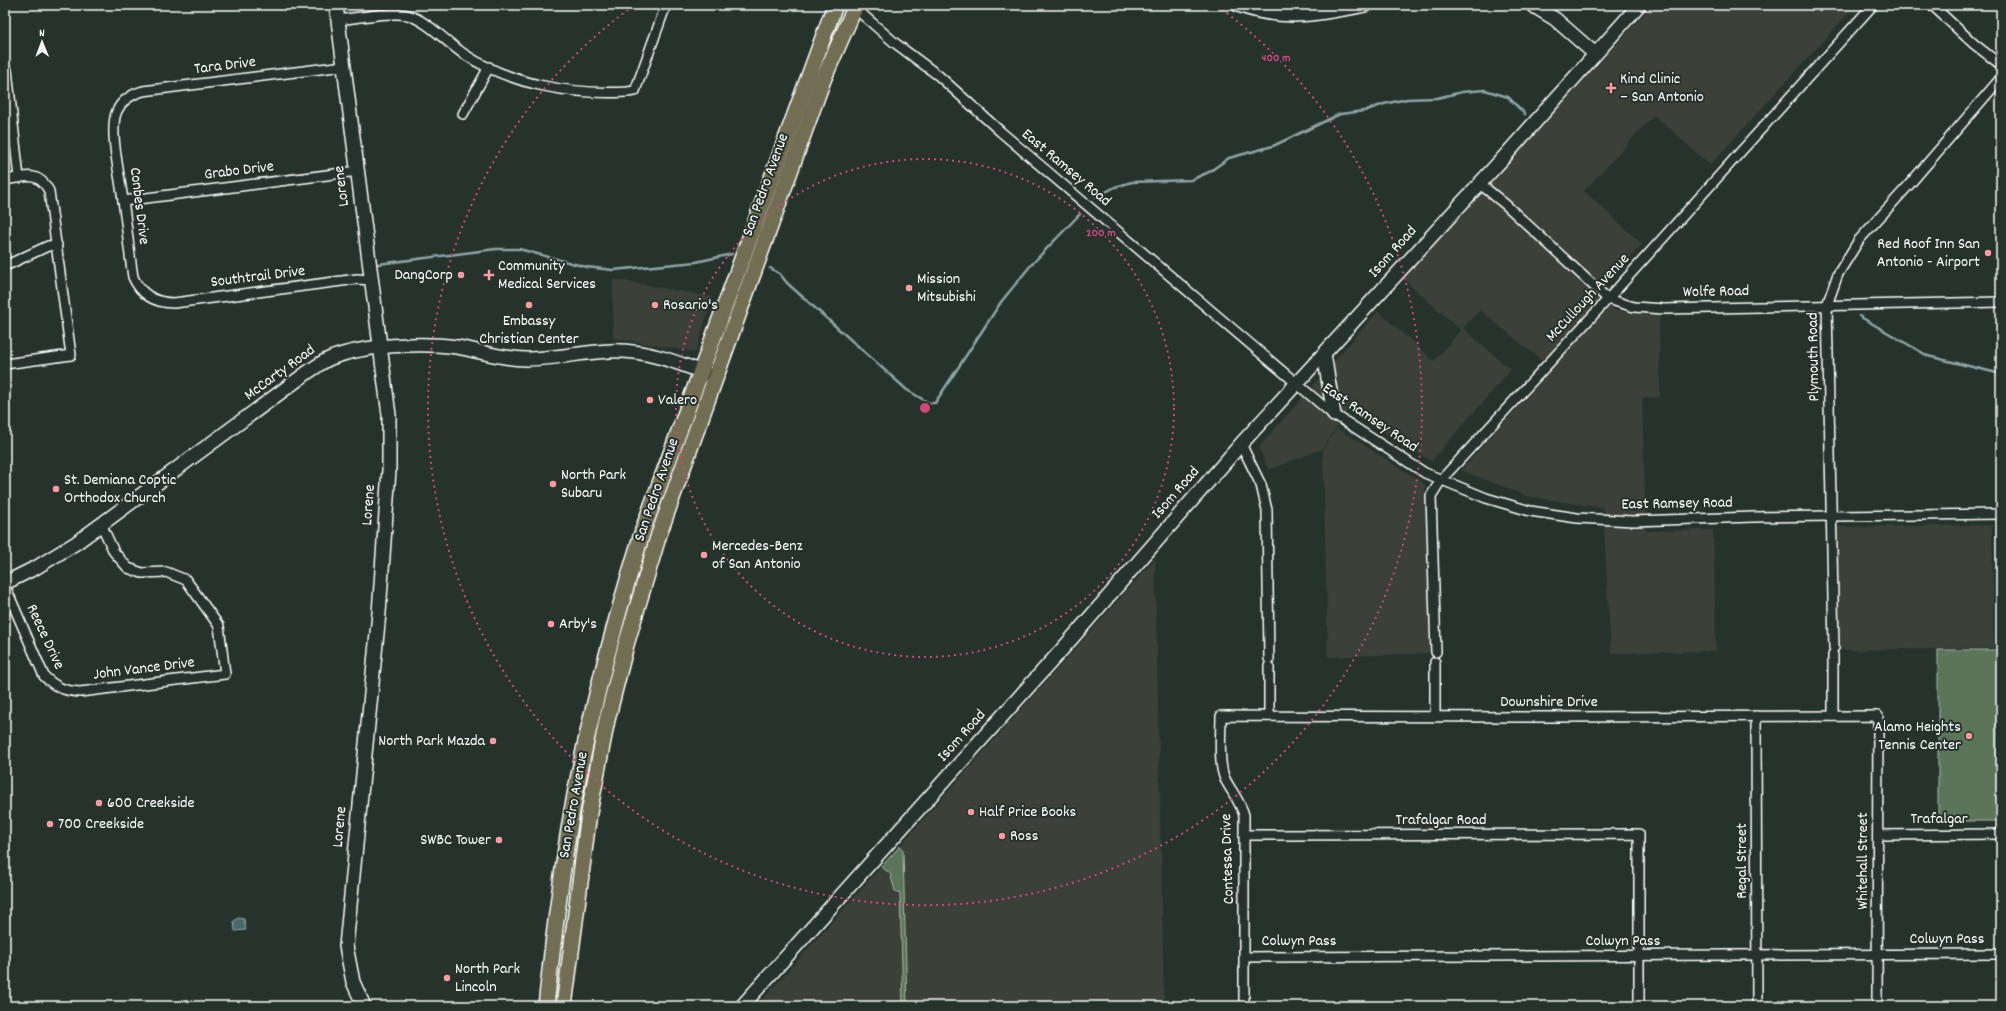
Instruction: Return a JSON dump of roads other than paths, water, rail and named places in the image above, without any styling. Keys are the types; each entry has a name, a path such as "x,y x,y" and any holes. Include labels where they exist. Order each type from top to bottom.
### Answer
{"main road":[{"name":"San Pedro Avenue","path":"564,1006 587,826 607,720 626,645 659,534 716,378 835,5"},
{"name":"San Pedro Avenue","path":"546,1006 570,823 592,716 630,572 644,527 701,372 780,178 854,6"},
{"path":"570,823 587,826"},
{"path":"566,849 583,852"}],"street":[{"name":"Lorene","path":"336,5 389,414 389,470 379,613 346,946 353,982 364,1006"},
{"path":"338,20 406,14 418,18 451,46 473,60 523,80 561,89 616,93 635,91 666,5"},
{"path":"1238,5 1264,13 1297,16 1314,15 1365,5"},
{"path":"1532,5 1555,19 1595,54"},
{"name":"Isom Road","path":"742,1006 1066,645 1241,444 1639,5"},
{"name":"McCullough Avenue","path":"1436,652 1431,496 1441,480 1608,299 1873,5"},
{"path":"1932,5 1974,44 2001,65"},
{"name":"East Ramsey Road","path":"854,6 895,43 939,76 1001,132 1334,415 1407,462 1441,480 1486,498 1530,511 1577,518 1633,521 1754,517 2001,514"},
{"name":"Tara Drive","path":"117,111 128,97 143,91 344,66"},
{"path":"463,114 489,67"},
{"path":"7,70 8,100 19,178"},
{"name":"Plymouth Road","path":"1833,716 1834,652 1827,305 1838,274 1859,240 1908,186 2001,78"},
{"name":"Conbes Drive","path":"117,111 114,119 115,143 133,277 142,291 151,299"},
{"name":"Grabo Drive","path":"123,201 358,171"},
{"path":"5,180 36,176 44,180 49,190 71,355 5,364"},
{"name":"Wolfe Road","path":"1479,182 1506,204 1608,299 1634,307 1660,309 2001,302"},
{"path":"5,266 48,246 57,245"},
{"name":"Southtrail Drive","path":"151,299 162,303 174,303 357,279 371,280"},
{"name":"McCarty Road","path":"5,584 37,567 102,526 319,365 330,358 342,354 418,344 441,345 509,358 526,359 603,351 627,351 658,357 716,378"},
{"path":"1324,354 1334,415"},
{"path":"1241,444 1261,485 1267,510 1269,716"},
{"name":"John Vance Drive","path":"68,692 80,692 225,674 219,626 186,580 166,572 142,573 128,568 114,552 102,526"},
{"name":"Reece Drive","path":"5,584 44,676 54,686 68,692"},
{"path":"1435,662 1435,716"},
{"name":"Downshire Drive","path":"1220,716 1878,716"},
{"name":"Contessa Drive","path":"1220,716 1224,777 1241,805 1244,815 1244,1006"},
{"name":"Regal Street","path":"1756,716 1757,1006"},
{"name":"Whitehall Street","path":"1877,1006 1878,716"},
{"name":"Trafalgar Road","path":"1244,835 1639,834 1639,955"},
{"name":"Trafalgar","path":"1878,834 2001,834"},
{"name":"Colwyn Pass","path":"1245,957 2001,954"},
{"path":"1639,955 1639,1006"}],"water":[{"path":"238,918 244,919 246,930 235,931 234,921"}],"waterway":[{"path":"1096,197 1115,187 1132,182 1191,180 1209,172 1229,158 1273,146 1340,114 1364,111 1384,104 1407,99 1437,98 1462,92 1485,90 1508,97 1525,114"},
{"path":"770,268 780,274 787,283 907,390 929,403 935,403 1001,302 1031,265 1080,214"},
{"path":"378,264 496,249 519,249 586,267 613,270 696,262 732,254"},
{"path":"1859,316 1928,356 2001,374"}],"place":[{"name":"Kind Clinic – San Antonio","path":"1611,88"},
{"name":"Red Roof Inn San Antonio - Airport","path":"1988,253"},
{"name":"DangCorp","path":"461,275"},
{"name":"Community Medical Services","path":"489,275"},
{"name":"Mission Mitsubishi","path":"909,288"},
{"name":"Embassy Christian Center","path":"529,305"},
{"name":"Rosario's","path":"655,305"},
{"name":"Valero","path":"650,400"},
{"name":"North Park Subaru","path":"553,484"},
{"name":"St. Demiana Coptic Orthodox Church","path":"56,489"},
{"name":"Mercedes-Benz of San Antonio","path":"704,555"},
{"name":"Arby's","path":"551,624"},
{"name":"Alamo Heights Tennis Center","path":"1969,736"},
{"name":"North Park Mazda","path":"493,741"},
{"name":"600 Creekside","path":"99,803"},
{"name":"Half Price Books","path":"971,812"},
{"name":"700 Creekside","path":"50,824"},
{"name":"Ross","path":"1002,836"},
{"name":"SWBC Tower","path":"499,840"},
{"name":"North Park Lincoln","path":"447,978"}]}
